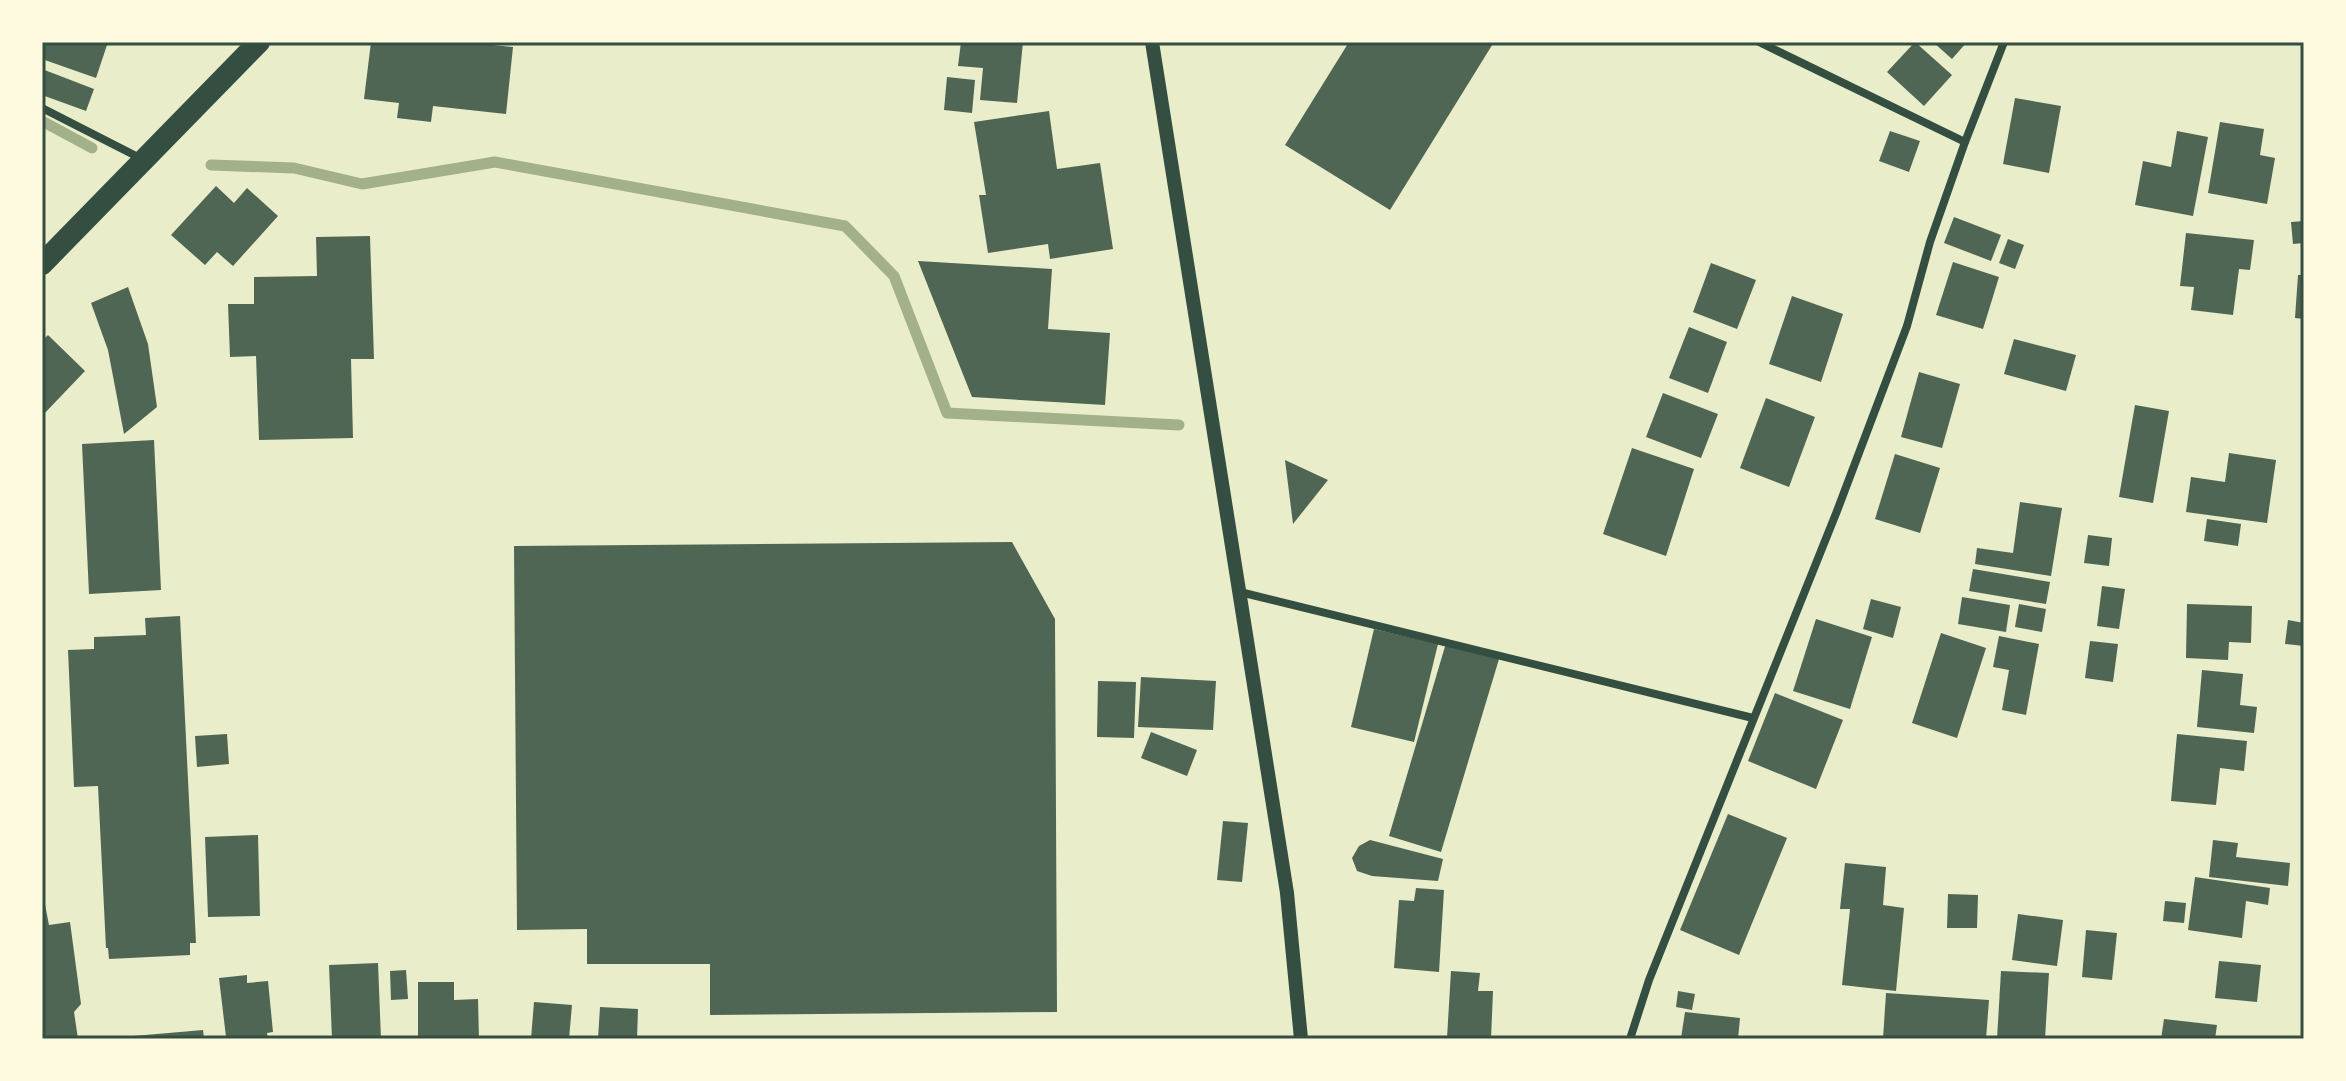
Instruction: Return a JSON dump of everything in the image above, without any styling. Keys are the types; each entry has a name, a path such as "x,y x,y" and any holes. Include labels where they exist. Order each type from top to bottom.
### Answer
{"highway":[{"path":"42,264 259,42"}],"street":[{"path":"1152,42 1287,893 1301,1039"},
{"path":"1759,42 1965,142"},
{"path":"1630,1039 1649,980 1831,526 1907,326 1930,242 2004,42"},
{"path":"42,108 144,160"},
{"path":"1239,592 1753,718"}],"building":[{"path":"42,42 108,42 96,78 42,59"},
{"path":"371,42 464,42 513,47 506,114 433,106 431,122 397,118 399,103 364,99"},
{"path":"961,42 1023,42 1017,103 980,100 983,68 958,66"},
{"path":"1349,42 1494,42 1390,210 1285,145"},
{"path":"1915,42 1952,75 1924,106 1887,72"},
{"path":"1933,42 1967,42 1952,59"},
{"path":"42,69 94,89 86,111 42,95"},
{"path":"947,77 975,80 972,113 944,110"},
{"path":"2015,98 2061,106 2049,173 2003,164"},
{"path":"1049,111 1057,169 1100,163 1113,249 1050,259 1048,244 988,253 979,195 986,195 974,122"},
{"path":"2220,122 2264,129 2260,155 2275,158 2267,204 2208,193"},
{"path":"1890,131 1920,141 1909,172 1879,161"},
{"path":"2177,131 2208,137 2193,216 2135,205 2143,161 2171,167"},
{"path":"216,186 234,203 247,188 278,216 233,266 217,252 205,265 171,235"},
{"path":"1954,217 2001,235 1991,261 1944,243"},
{"path":"2304,221 2304,243 2293,244 2291,222"},
{"path":"2186,233 2254,240 2250,270 2239,269 2233,315 2191,310 2194,287 2180,286"},
{"path":"370,236 374,359 351,359 353,438 259,440 256,356 230,357 228,304 254,304 254,277 317,276 316,237"},
{"path":"2008,239 2024,245 2015,269 1999,263"},
{"path":"918,261 1052,269 1048,329 1110,333 1105,405 972,397"},
{"path":"1953,262 1999,277 1983,329 1936,315"},
{"path":"1711,263 1756,280 1737,329 1693,312"},
{"path":"2298,275 2304,275 2304,319 2295,318"},
{"path":"128,287 148,344 157,407 124,434 108,350 91,303"},
{"path":"1792,296 1843,314 1821,382 1769,364"},
{"path":"1689,327 1727,342 1708,393 1669,378"},
{"path":"48,335 85,371 42,416 42,341"},
{"path":"2014,339 2076,355 2066,391 2004,374"},
{"path":"1919,372 1960,384 1942,448 1901,437"},
{"path":"1663,393 1718,414 1701,458 1646,437"},
{"path":"1766,398 1815,417 1789,487 1740,468"},
{"path":"2135,405 2169,411 2153,503 2119,497"},
{"path":"154,440 161,590 89,594 82,444"},
{"path":"1632,448 1694,469 1666,556 1603,534"},
{"path":"2229,453 2276,460 2267,523 2186,512 2191,477 2225,482"},
{"path":"1895,454 1940,468 1920,533 1875,519"},
{"path":"1285,460 1328,480 1293,524"},
{"path":"2020,502 2062,508 2051,576 1975,564 1977,548 2013,553"},
{"path":"2207,519 2241,524 2238,546 2204,541"},
{"path":"2088,535 2112,538 2109,566 2084,563"},
{"path":"1012,542 1055,619 1057,1012 710,1015 710,964 587,964 587,929 517,930 514,546"},
{"path":"1973,569 2050,582 2046,604 1969,591"},
{"path":"2102,586 2125,589 2119,629 2097,626"},
{"path":"1962,597 2010,605 2006,632 1958,624"},
{"path":"1871,599 1901,607 1893,638 1863,629"},
{"path":"2019,604 2046,609 2042,632 2015,627"},
{"path":"2187,604 2252,606 2251,643 2229,642 2228,660 2186,658"},
{"path":"180,616 196,943 190,943 190,955 109,959 98,786 74,787 68,650 94,649 94,637 146,635 145,618"},
{"path":"1816,619 1872,637 1850,709 1793,691"},
{"path":"2288,620 2304,623 2304,646 2285,644"},
{"path":"1374,629 1438,644 1414,742 1351,727"},
{"path":"1941,633 1986,648 1957,738 1912,723"},
{"path":"1999,636 2039,644 2026,715 2002,710 2009,670 1993,667"},
{"path":"2090,641 2118,644 2113,682 2085,678"},
{"path":"1446,643 1499,659 1441,852 1389,836"},
{"path":"2202,670 2243,674 2240,705 2257,707 2254,733 2197,727"},
{"path":"1141,677 1216,681 1213,730 1138,727"},
{"path":"1098,681 1136,682 1134,738 1097,737"},
{"path":"1775,693 1843,720 1816,789 1748,761"},
{"path":"1151,732 1197,750 1187,776 1141,758"},
{"path":"227,734 229,764 197,767 195,736"},
{"path":"2177,734 2247,741 2244,771 2220,768 2216,805 2171,801"},
{"path":"1728,814 1787,838 1739,955 1680,930"},
{"path":"1223,821 1248,823 1242,882 1217,880"},
{"path":"258,835 260,916 208,917 205,837"},
{"path":"1370,840 1443,859 1438,881 1372,876 1357,871 1352,858 1359,846"},
{"path":"2213,840 2238,843 2236,857 2290,863 2288,886 2209,877"},
{"path":"1845,863 1886,867 1883,905 1904,908 1896,991 1842,985 1850,909 1840,909"},
{"path":"2195,877 2270,888 2268,905 2246,901 2242,938 2188,930"},
{"path":"1416,888 1444,890 1439,972 1394,968 1399,900 1414,901"},
{"path":"42,889 49,925 70,922 81,1004 74,1012 78,1039 42,1039"},
{"path":"1948,894 1978,895 1977,928 1947,928"},
{"path":"2165,901 2186,903 2184,923 2163,921"},
{"path":"2018,914 2063,920 2057,966 2012,960"},
{"path":"2086,930 2117,933 2112,980 2082,977"},
{"path":"2219,961 2261,965 2257,1002 2215,998"},
{"path":"378,963 381,1039 332,1039 329,965"},
{"path":"406,970 408,999 391,1000 390,971"},
{"path":"1451,971 1480,973 1478,991 1493,991 1491,1039 1447,1038"},
{"path":"2001,971 2049,973 2045,1039 1997,1039"},
{"path":"247,975 247,983 268,981 273,1032 267,1033 268,1039 226,1037 219,978"},
{"path":"418,982 454,982 454,1000 478,999 479,1039 418,1039"},
{"path":"1678,991 1695,994 1692,1010 1676,1007"},
{"path":"1886,993 1989,1000 1986,1039 1883,1039"},
{"path":"534,1002 572,1005 569,1039 531,1039"},
{"path":"600,1007 638,1009 637,1039 598,1039"},
{"path":"1685,1012 1740,1018 1738,1039 1681,1038"},
{"path":"2164,1019 2217,1025 2215,1039 2161,1039"},
{"path":"203,1030 204,1039 122,1039 122,1037"}],"waterway":[{"path":"42,121 92,148"},
{"path":"211,165 294,168 362,184 495,162 845,226 894,276 947,413 1179,425"}]}
